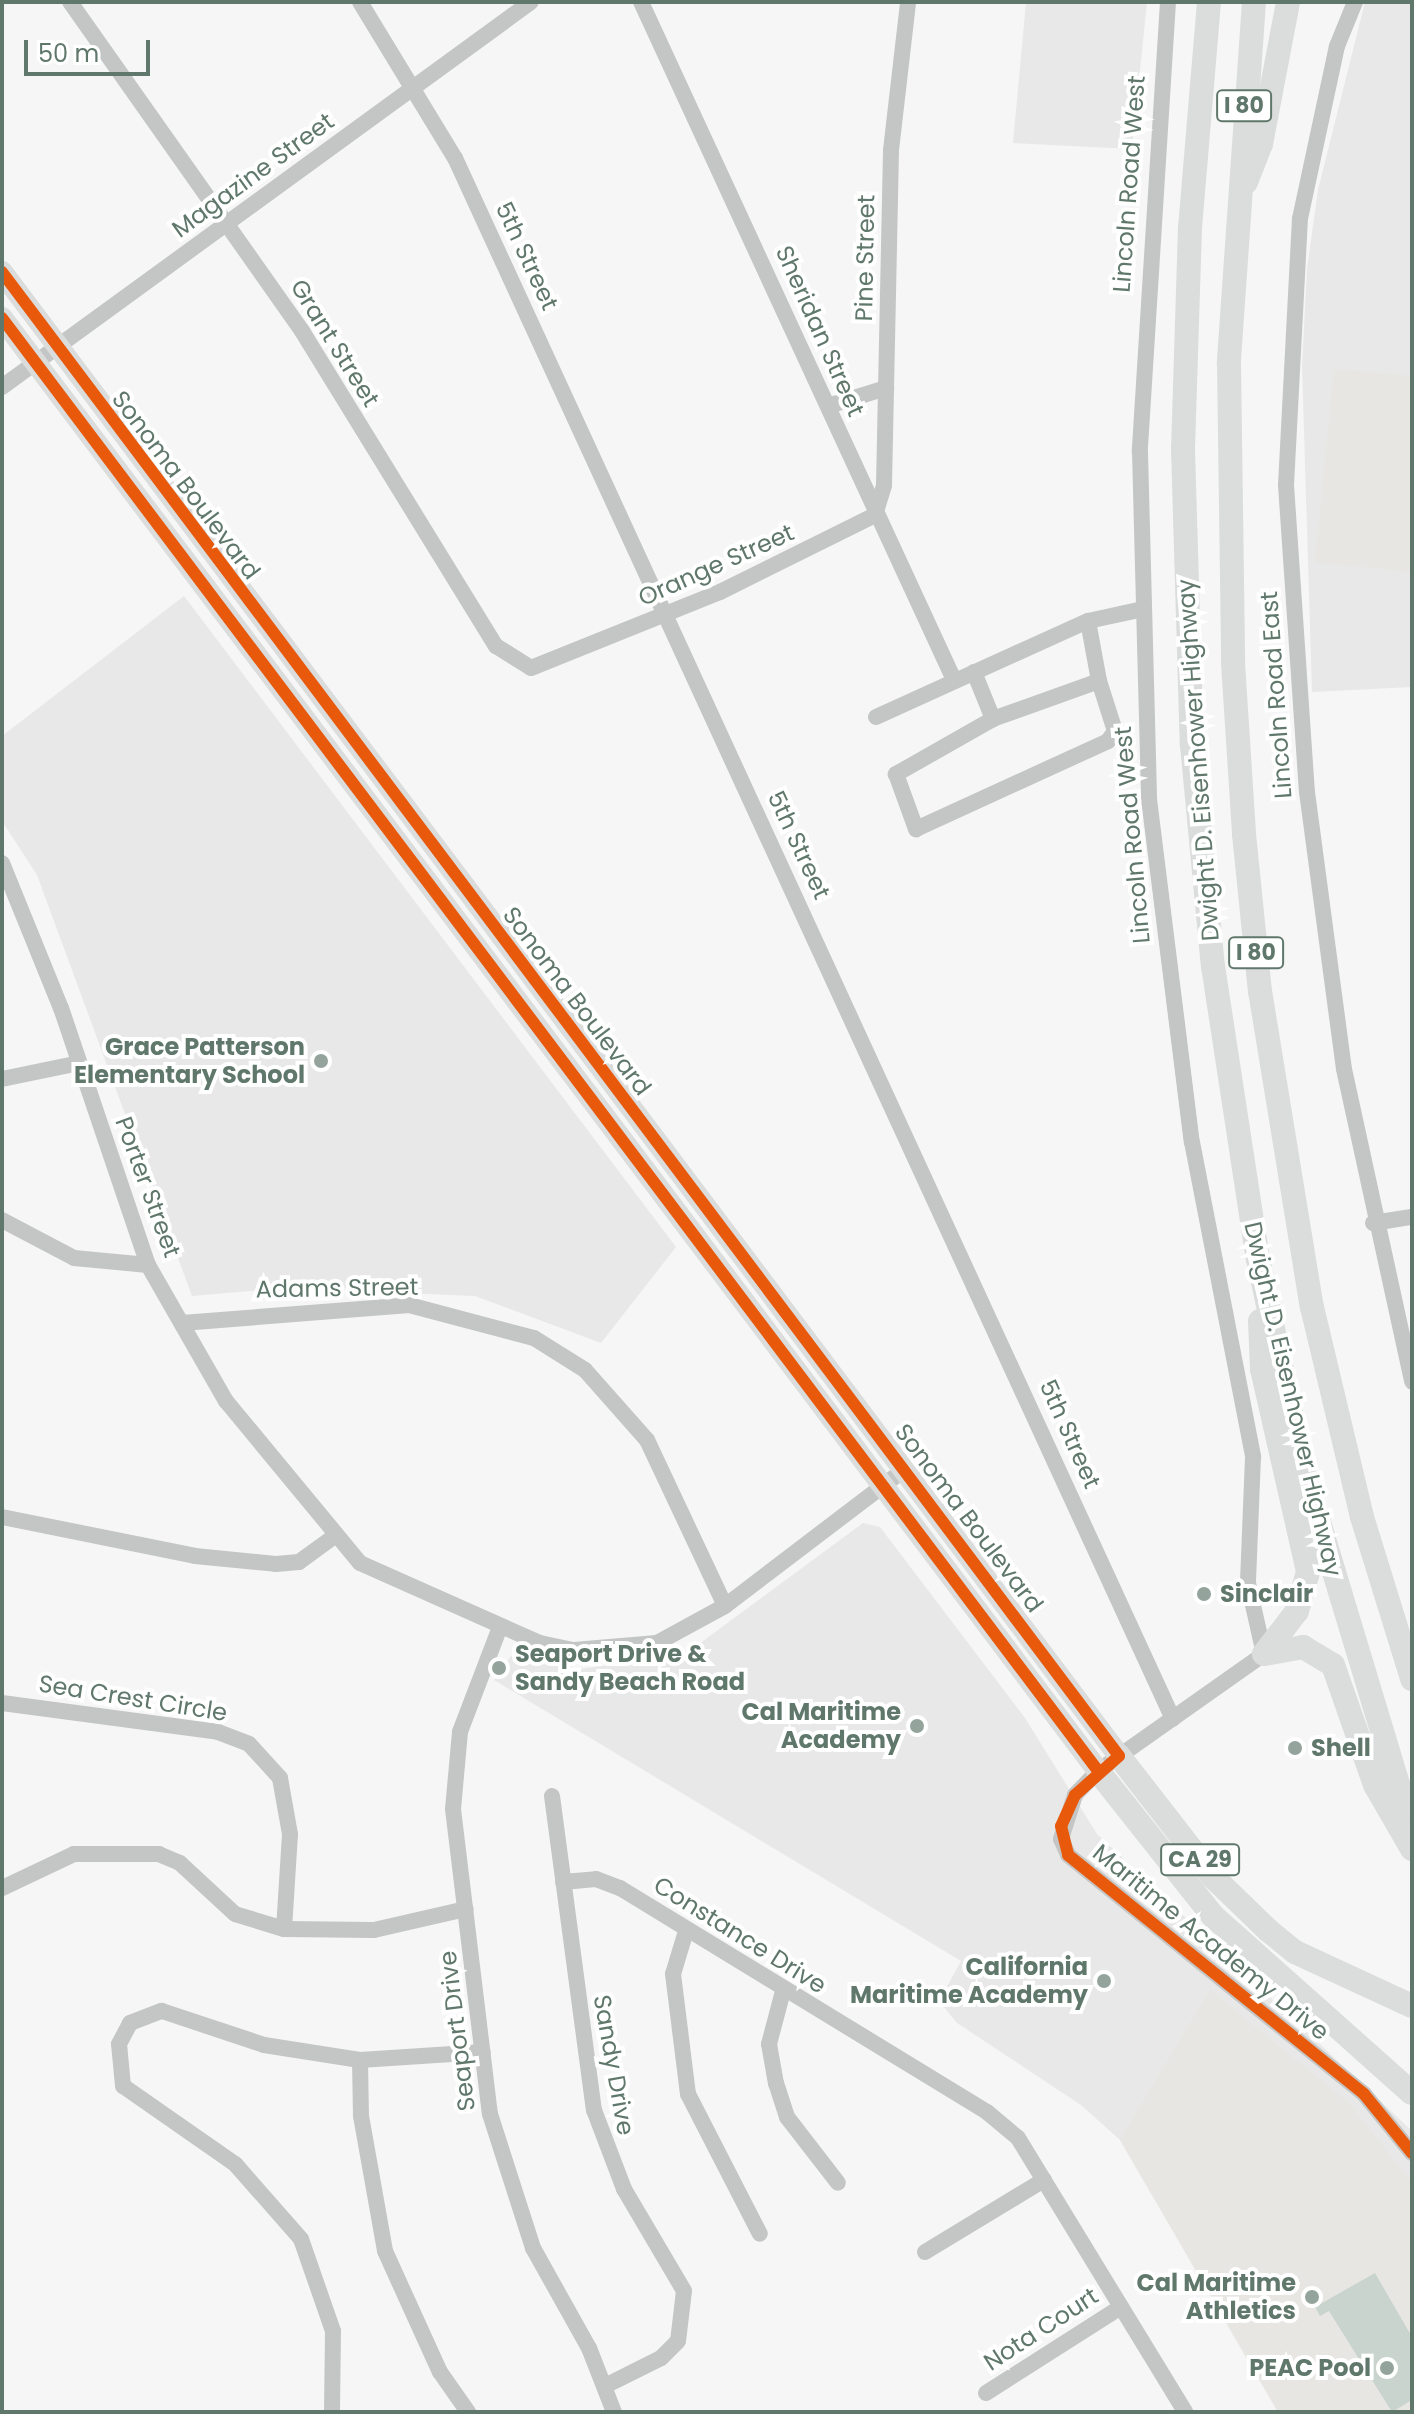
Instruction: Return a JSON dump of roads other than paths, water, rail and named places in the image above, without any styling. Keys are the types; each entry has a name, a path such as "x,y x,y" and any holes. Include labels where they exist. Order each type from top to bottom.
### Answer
{"highway":[{"name":"Dwight D. Eisenhower Highway","path":"1209,2 1187,301 1185,597 1213,966 1258,1259 1305,1476 1412,1830"},
{"name":"Dwight D. Eisenhower Highway","path":"1254,2 1236,210 1232,632 1260,991 1335,1413 1412,1679"},
{"path":"1236,210 1261,144 1288,2"},
{"path":"1258,1259 1262,1369 1308,1572 1297,1611 1264,1654"},
{"path":"1264,1654 1303,1647 1333,1665 1375,1785 1412,1849"},
{"name":"CA 29","path":"1119,1756 1212,1876 1269,1931 1307,1958 1412,2006"},
{"name":"CA 29","path":"1098,1771 1213,1916 1412,2093"}],"main road":[{"name":"Sonoma Boulevard","path":"2,272 1119,1756"},
{"name":"Sonoma Boulevard","path":"2,318 886,1484 1098,1771"}],"street":[{"name":"Grant Street","path":"70,2 228,223 496,646 531,668 575,655"},
{"name":"5th Street","path":"360,2 416,86 669,613 1173,1719"},
{"name":"Magazine Street","path":"2,387 531,2"},
{"name":"Sheridan Street","path":"641,2 828,406 875,515 954,680"},
{"name":"Pine Street","path":"875,515 884,485 891,150 908,2"},
{"name":"Lincoln Road West","path":"1168,2 1143,347 1143,609 1149,799 1164,944 1205,1216 1253,1457 1248,1583 1264,1654"},
{"name":"Lincoln Road East","path":"1355,2 1337,46 1300,218 1286,485 1307,792 1373,1223 1412,1382"},
{"path":"828,406 886,388"},
{"name":"Orange Street","path":"575,655 875,515"},
{"path":"876,717 1088,621 1143,609"},
{"path":"1088,621 1099,681 1115,731 1108,741 916,829 896,774 993,719 1099,681"},
{"path":"974,672 993,719"},
{"name":"Porter Street","path":"2,863 79,1063 148,1265 226,1401 332,1538 389,1580 540,1643 608,1649 657,1643 725,1606 905,1469"},
{"path":"2,1079 79,1063"},
{"path":"1373,1223 1412,1217"},
{"path":"2,1220 74,1258 148,1265"},
{"name":"Adams Street","path":"182,1323 409,1305 534,1338 585,1370 647,1440 725,1606"},
{"path":"2,1517 195,1556 276,1564 299,1562 332,1538"},
{"name":"Seaport Drive","path":"500,1627 467,1706 455,1766 466,1909 490,2114 518,2212 605,2386 614,2412"},
{"name":"Maritime Academy Drive","path":"1264,1654 1098,1771 1064,1817 1068,1855 1364,2094 1412,2153"},
{"name":"Sea Crest Circle","path":"2,1703 218,1732 268,1760 288,1803 284,1929"},
{"path":"552,1796 563,1882"},
{"path":"2,1888 74,1854 159,1854 180,1863 235,1914 284,1929 374,1930 466,1909"},
{"name":"Constance Drive","path":"563,1882 596,1879 987,2112 1018,2138 1185,2412"},
{"name":"Sandy Drive","path":"563,1882 587,2069 606,2153 684,2291 678,2341 661,2358 605,2386"},
{"path":"686,1931 673,1974 688,2094 760,2234"},
{"path":"783,1991 770,2035 776,2083 787,2117 838,2183"},
{"path":"332,2412 333,2331 301,2239 263,2189 224,2155 123,2086 117,2065 130,2023 162,2011 264,2045 360,2060 483,2052"},
{"path":"360,2060 361,2116 385,2251 440,2372 468,2412"},
{"path":"925,2252 1044,2180"},
{"name":"Nota Court","path":"986,2393 1121,2307"}],"place":[{"name":"Grace Patterson Elementary School","path":"321,1061"},
{"name":"Sinclair","path":"1204,1594"},
{"name":"Seaport Drive & Sandy Beach Road","path":"499,1668"},
{"name":"Cal Maritime Academy","path":"917,1726"},
{"name":"Shell","path":"1295,1748"},
{"name":"California Maritime Academy","path":"1104,1981"},
{"name":"Cal Maritime Athletics","path":"1312,2297"},
{"name":"PEAC Pool","path":"1387,2368"}]}
